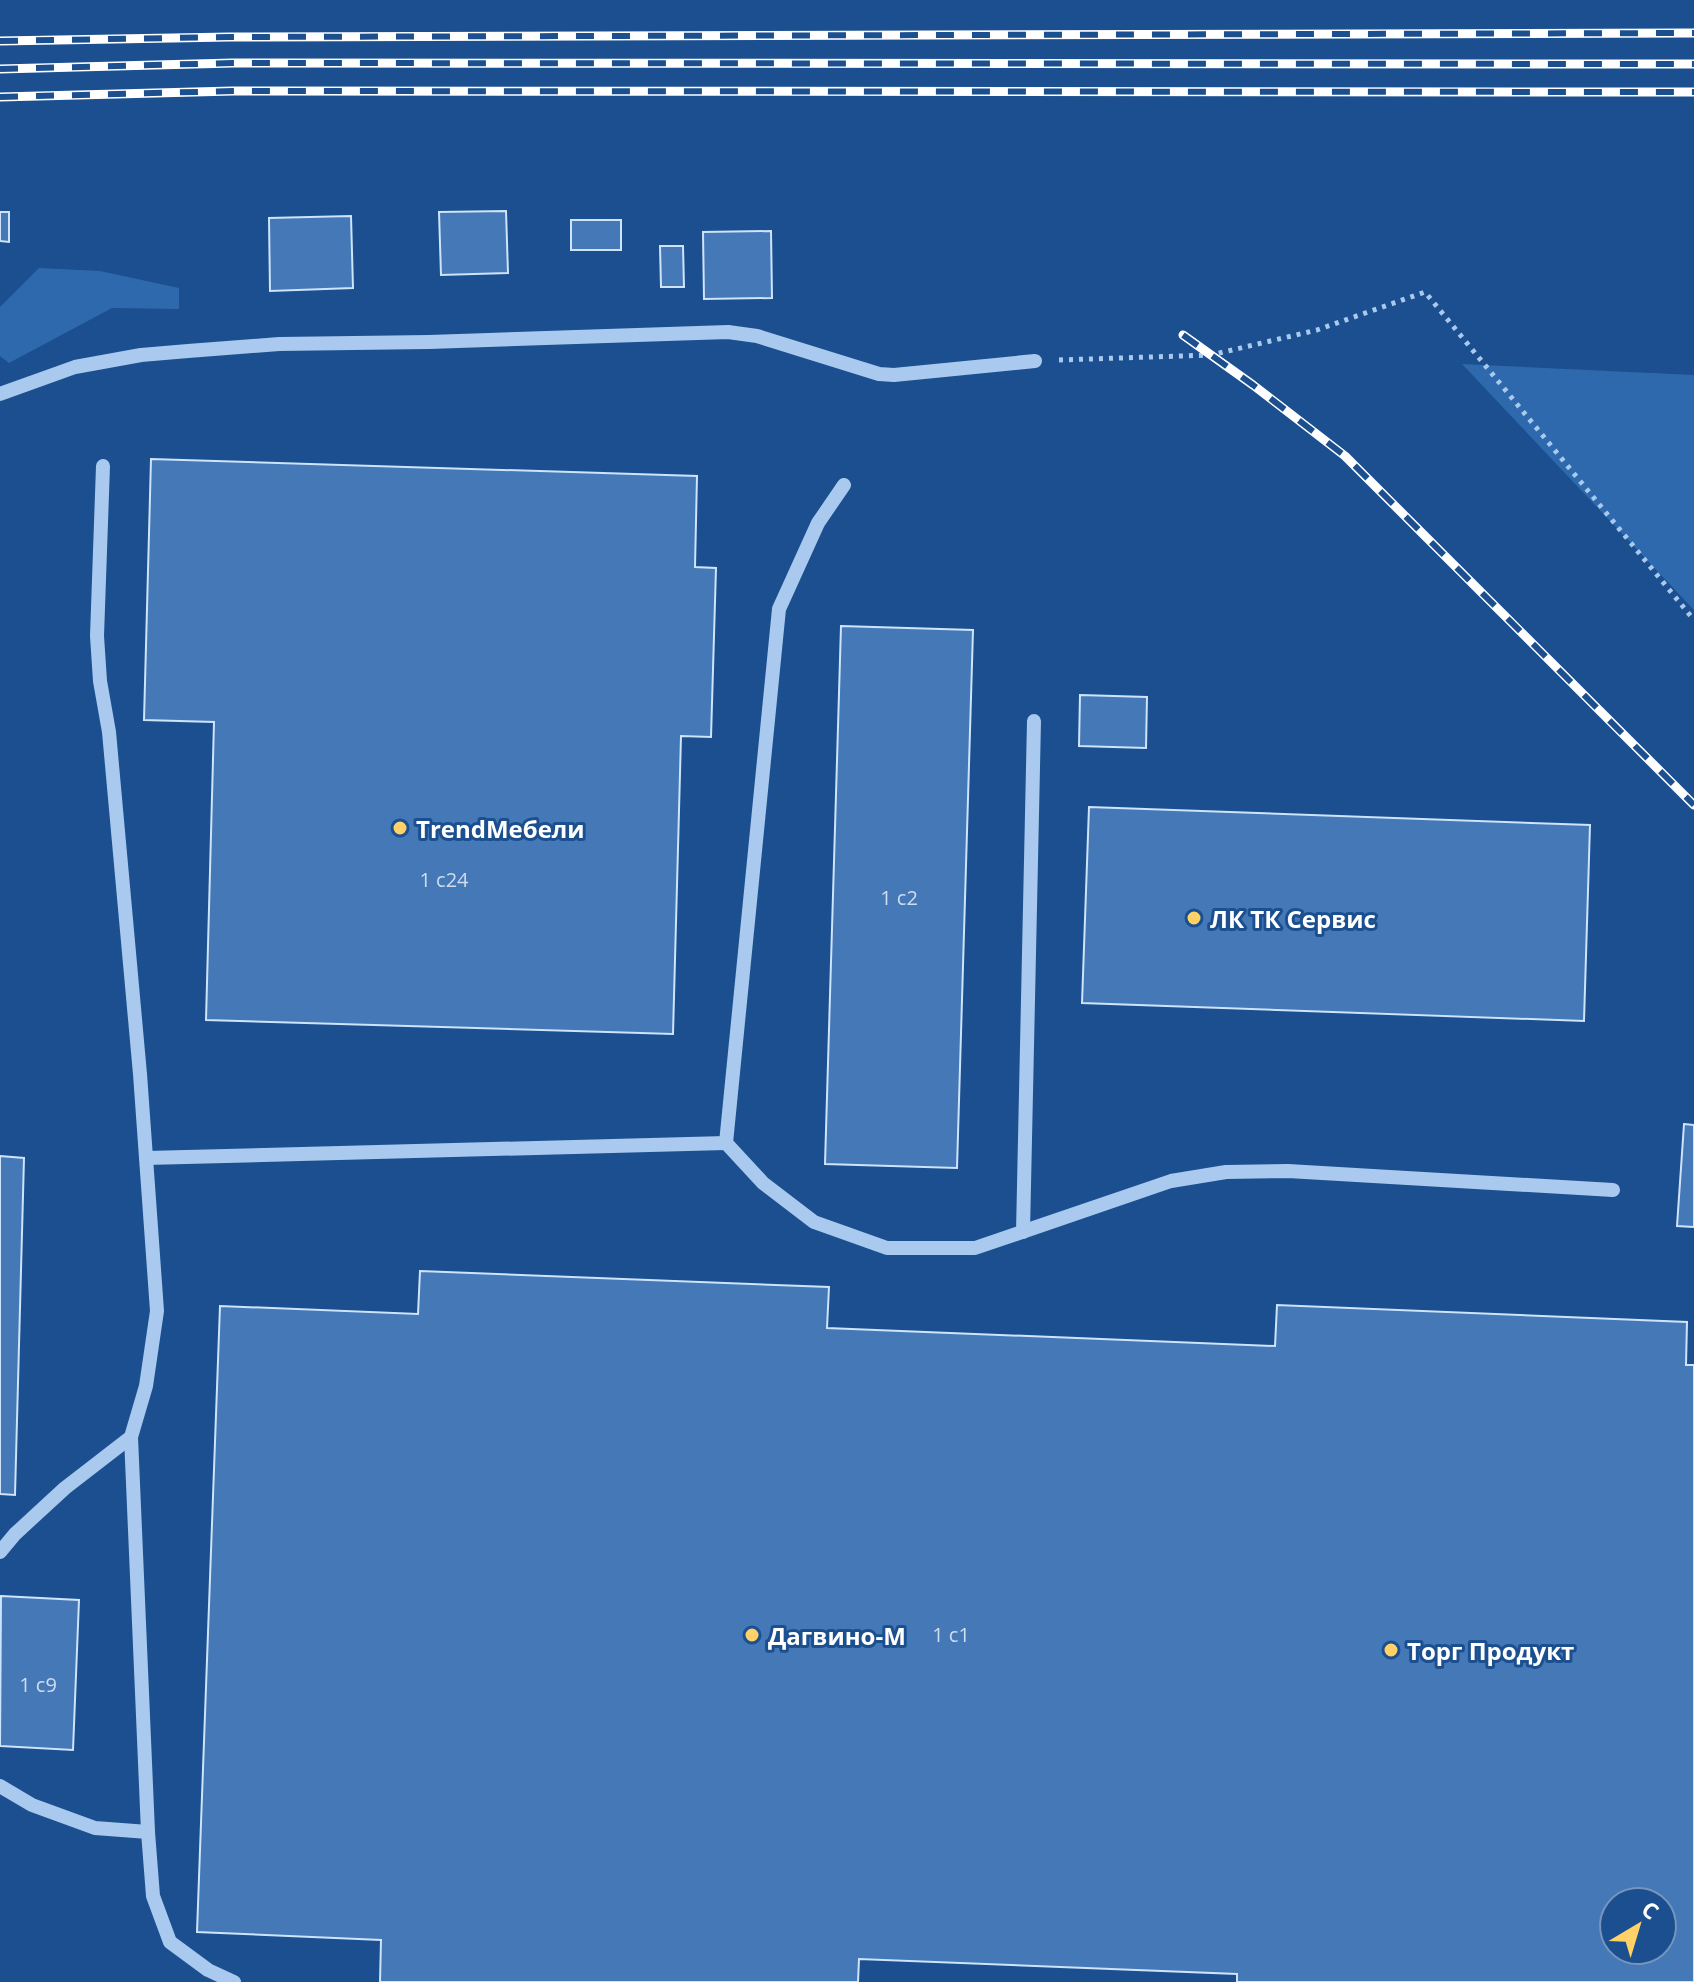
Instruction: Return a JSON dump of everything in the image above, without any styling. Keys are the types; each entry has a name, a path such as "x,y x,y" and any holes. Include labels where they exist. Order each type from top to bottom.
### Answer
{"lane":[{"path":"0,394 75,367 108,360 156,353 279,344 728,332 757,336 879,374 1035,361"},
{"path":"103,466 98,651 109,732 157,1311 146,1386 131,1437 153,1896 170,1942 208,1970 234,1982"},
{"path":"844,485 818,523 779,609 726,1143 763,1183 814,1222 887,1248 975,1248 1171,1181 1226,1172 1288,1171 1613,1190"},
{"path":"1023,1232 1034,721"},
{"path":"146,1158 726,1143"},
{"path":"0,1552 65,1488 131,1437"},
{"path":"0,1786 32,1805 95,1828 148,1832"}],"path":[{"path":"1035,361 1211,355 1317,330 1425,292 1694,620"}],"shaded area":[{"path":"39,268 100,271 179,288 179,309 112,308 9,363 0,356 0,307"},
{"path":"1462,364 1694,375 1694,610"}],"building":[{"path":"506,211 508,273 441,275 439,212"},
{"path":"0,212 9,212 9,242 0,241"},
{"path":"351,216 353,288 270,291 269,218"},
{"path":"571,220 621,220 621,250 571,250"},
{"path":"771,231 772,298 704,299 703,232"},
{"path":"660,246 683,246 684,287 661,287"},
{"path":"151,459 697,476 695,567 716,568 711,737 681,736 673,1034 206,1020 214,722 144,720"},
{"path":"841,626 973,630 957,1168 825,1164"},
{"path":"1080,695 1147,697 1146,748 1079,746"},
{"path":"1089,807 1590,825 1584,1021 1082,1003"},
{"path":"1684,1124 1694,1125 1694,1227 1677,1226"},
{"path":"0,1156 24,1158 15,1495 0,1494"},
{"path":"420,1271 829,1287 827,1328 1275,1346 1277,1305 1687,1322 1686,1365 1694,1365 1694,1982 1237,1982 1237,1974 859,1959 858,1982 380,1982 381,1940 197,1932 220,1306 418,1314"},
{"path":"1,1596 79,1600 73,1750 0,1746"}],"railway":[{"path":"0,41 230,37 1694,33"},
{"path":"0,69 233,63 1694,64"},
{"path":"0,97 233,91 1694,92"},
{"path":"1183,335 1345,456 1694,805"}],"place":[{"name":"TrendМебели","path":"400,828"},
{"name":"ЛК ТК Сервис","path":"1194,918"},
{"name":"Дагвино-М","path":"752,1635"},
{"name":"Торг Продукт","path":"1391,1650"}]}
